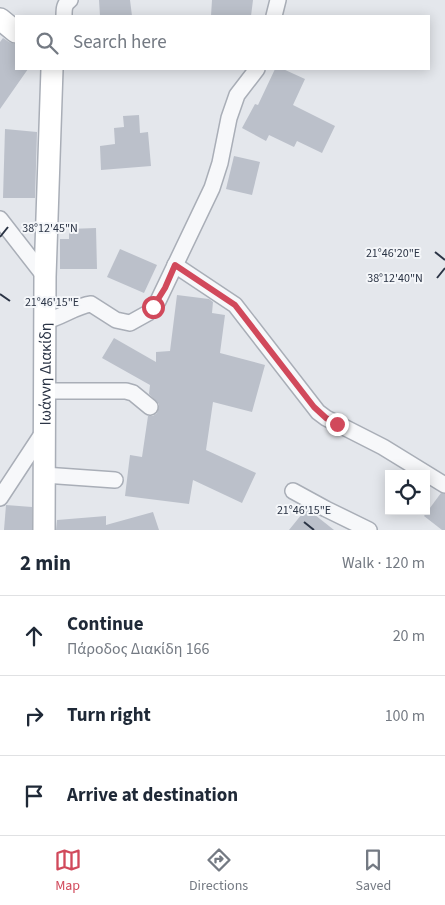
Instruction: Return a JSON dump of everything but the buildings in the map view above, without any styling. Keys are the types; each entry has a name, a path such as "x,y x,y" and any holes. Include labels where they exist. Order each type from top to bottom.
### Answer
{"street":[{"path":"64,15 64,9 70,0"},
{"path":"274,15 278,0"},
{"path":"0,19 15,31"},
{"name":"Ιωάννη Διακίδη","path":"44,530 45,277 52,70"},
{"path":"45,321 61,317 80,307 91,304 116,320 130,323 148,313 158,301 206,203 217,176 229,118 237,95 256,70"},
{"path":"0,219 45,277"},
{"path":"175,265 235,305 318,412 383,447 445,484"},
{"path":"45,391 126,391 133,393 150,407"},
{"path":"0,498 44,431"},
{"path":"44,474 115,480"},
{"path":"293,491 369,530"}],"route":[{"path":"153,307 165,288 175,265 235,305 318,412 337,424"}]}
